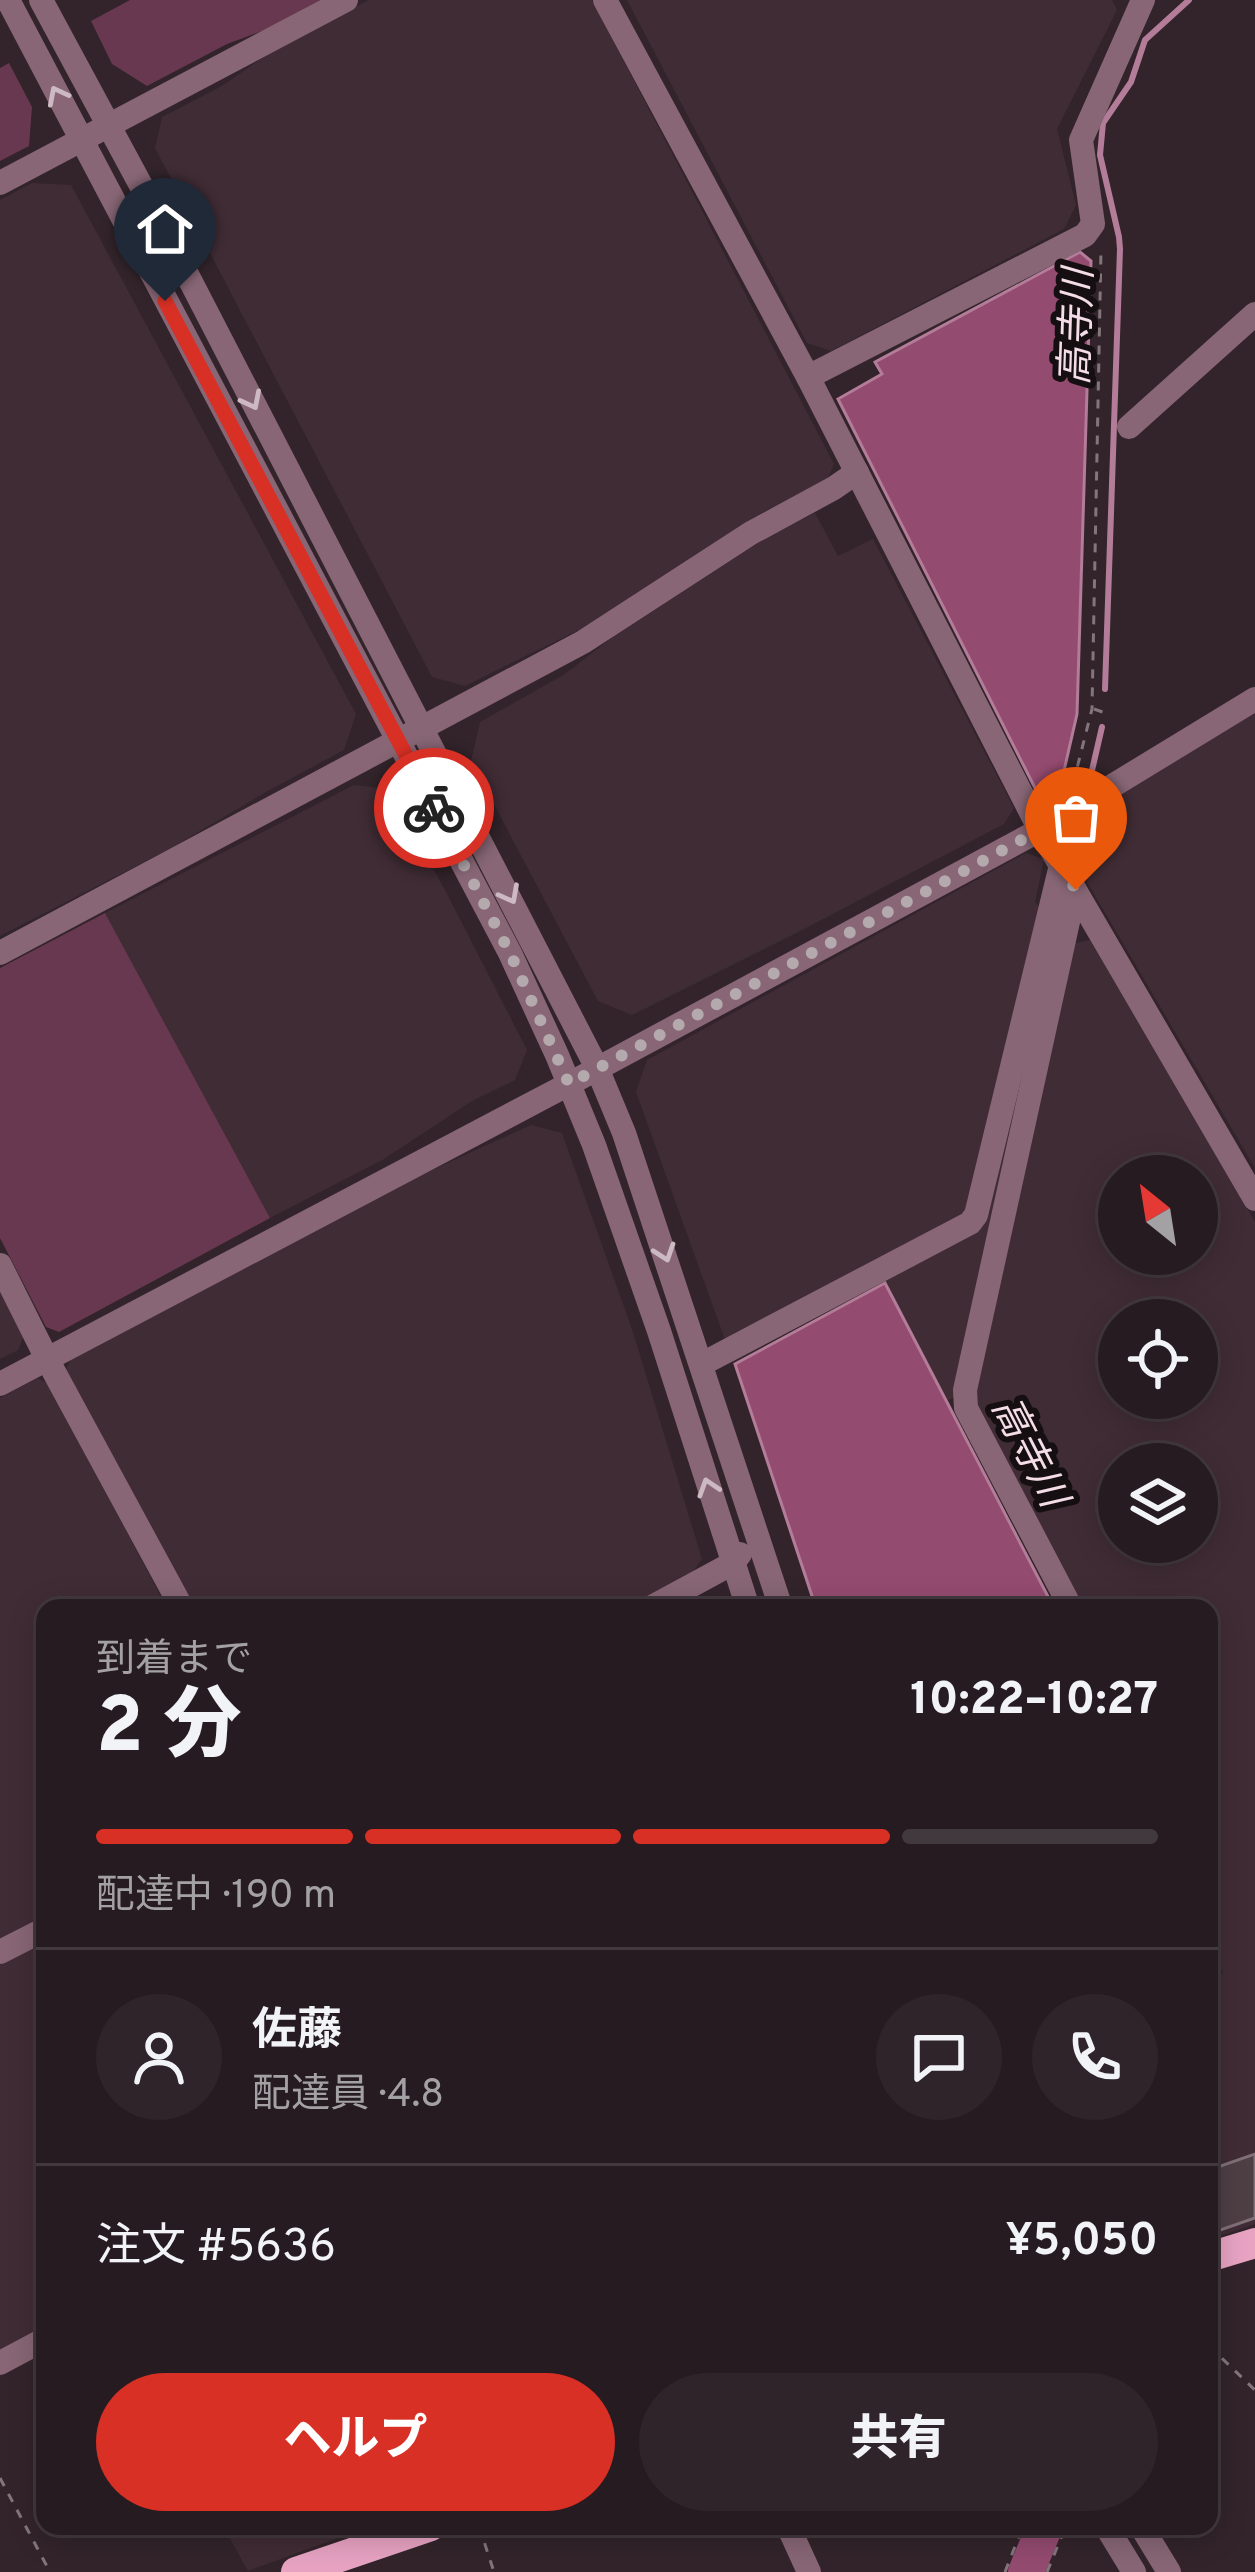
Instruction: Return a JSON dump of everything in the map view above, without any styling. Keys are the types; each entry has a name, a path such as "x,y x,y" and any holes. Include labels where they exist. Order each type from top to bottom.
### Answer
{"main road":[{"path":"1218,2254 1255,2242"},
{"path":"296,2572 398,2535"}],"street":[{"path":"8,0 510,953 594,1145 745,1599"},
{"path":"41,0 598,1067 778,1599"},
{"path":"0,183 346,0"},
{"path":"605,0 1049,824 1061,865 1255,1199"},
{"path":"808,377 1085,235 1093,224 1081,140 1143,0"},
{"path":"1129,427 1255,314"},
{"path":"0,953 583,642 751,533 857,472"},
{"path":"0,1384 1049,824 1255,699"},
{"path":"702,1364 970,1223 976,1215 1061,865"},
{"path":"1066,1599 966,1408 964,1390 1076,890"},
{"path":"0,1265 177,1599"},
{"path":"667,1599 734,1563 746,1545 750,1516"},
{"path":"734,1563 768,1582 777,1599"},
{"path":"0,1952 36,1934"},
{"path":"0,2363 36,2344"},
{"path":"792,2535 809,2572"},
{"path":"1111,2535 1134,2572"},
{"path":"1147,2535 1169,2572"}],"path":[{"path":"1049,824 1074,780 1092,709 1102,263 1093,224"},
{"path":"1092,709 1111,715"},
{"path":"1218,2355 1255,2390"},
{"path":"0,2478 50,2572"},
{"path":"482,2535 494,2572"},
{"path":"1005,2572 1019,2535"},
{"path":"1047,2572 1062,2535"}],"shaded area":[{"path":"130,0 320,0 147,86 112,64 91,21"},
{"path":"369,0 592,0 834,464 828,478 754,517 607,616 465,686 432,677 155,148 162,117 222,86 281,45"},
{"path":"627,0 1112,0 1117,10 1057,129 1076,205 1064,229 831,351 807,343"},
{"path":"9,63 32,107 29,146 0,161 0,68"},
{"path":"32,183 71,185 356,714 344,750 173,847 0,936 0,200"},
{"path":"815,513 838,556 873,539 1014,808 1004,824 632,1015 598,1001 471,761 480,722 565,674 614,636 769,536"},
{"path":"1255,711 1255,1168 1087,882 1104,805"},
{"path":"354,785 389,789 527,1050 515,1080 472,1101 384,1159 270,1218 105,913"},
{"path":"1026,853 1044,859 1035,902 1071,944 1090,940 1216,1155 1098,1155 1098,1275 1218,1275 1218,1159 1255,1222 1255,2224 1218,2237 1218,1976 1223,1973 1218,1964 1218,1599 1077,1599 959,1396 948,1400 883,1281 733,1362 636,1092 647,1060"},
{"path":"105,913 270,1218 59,1332 46,1327 0,1238 0,968"},
{"path":"531,1125 562,1133 632,1329 702,1559 690,1576 647,1599 190,1599 65,1372 71,1358 399,1185"},
{"path":"0,1291 24,1336 18,1350 0,1359"},
{"path":"37,1378 48,1383 162,1599 36,1599 36,1920 0,1939 0,1398"},
{"path":"36,1946 36,2335 0,2354 0,1965"},
{"path":"228,2535 346,2535 248,2571"}],"water":[{"path":"1080,252 1091,261 1077,714 1063,775 1037,792 838,399 882,374 875,362"},
{"path":"885,1283 1049,1599 813,1599 735,1364"}],"building":[{"path":"1255,2154 1255,2218 1218,2231 1218,2167"}],"waterway":[{"name":"高寺川","path":"1105,689 1120,249 1100,155 1103,123 1131,82 1145,40 1189,0"},
{"name":"高寺川","path":"1090,779 1102,727"},
{"name":"高寺川","path":"1026,2572 1041,2535"}],"way so far":[{"path":"434,808 510,953 569,1084 1040,830 1076,890"}],"route":[{"path":"165,301 434,808"}]}
